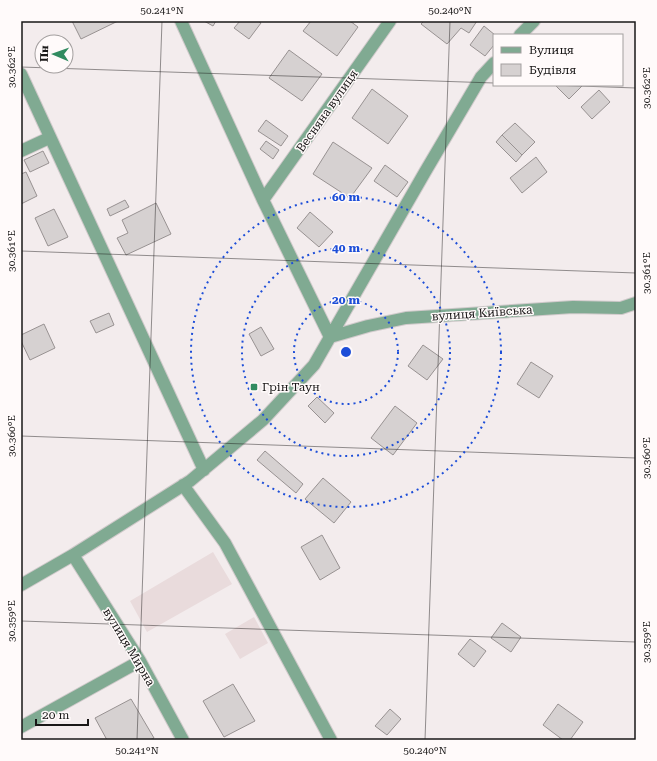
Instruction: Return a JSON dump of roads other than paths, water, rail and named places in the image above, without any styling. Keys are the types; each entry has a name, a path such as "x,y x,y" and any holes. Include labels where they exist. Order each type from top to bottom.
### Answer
{"street":[{"path":"181,21 263,200 330,337"},
{"name":"Весняна вулиця","path":"263,200 390,21"},
{"path":"521,34 534,21"},
{"path":"21,585 73,555 204,470 263,420 314,365 481,77 493,64"},
{"path":"21,74 49,138 204,470"},
{"path":"21,151 49,138"},
{"name":"вулиця Київська","path":"330,337 368,326 406,318 573,307 621,308 636,303"},
{"path":"183,485 225,543 331,740"},
{"name":"вулиця Мирна","path":"73,555 140,661 183,740"},
{"path":"21,727 140,661"}],"place":[{"name":"Грін Таун","path":"254,387"}]}
